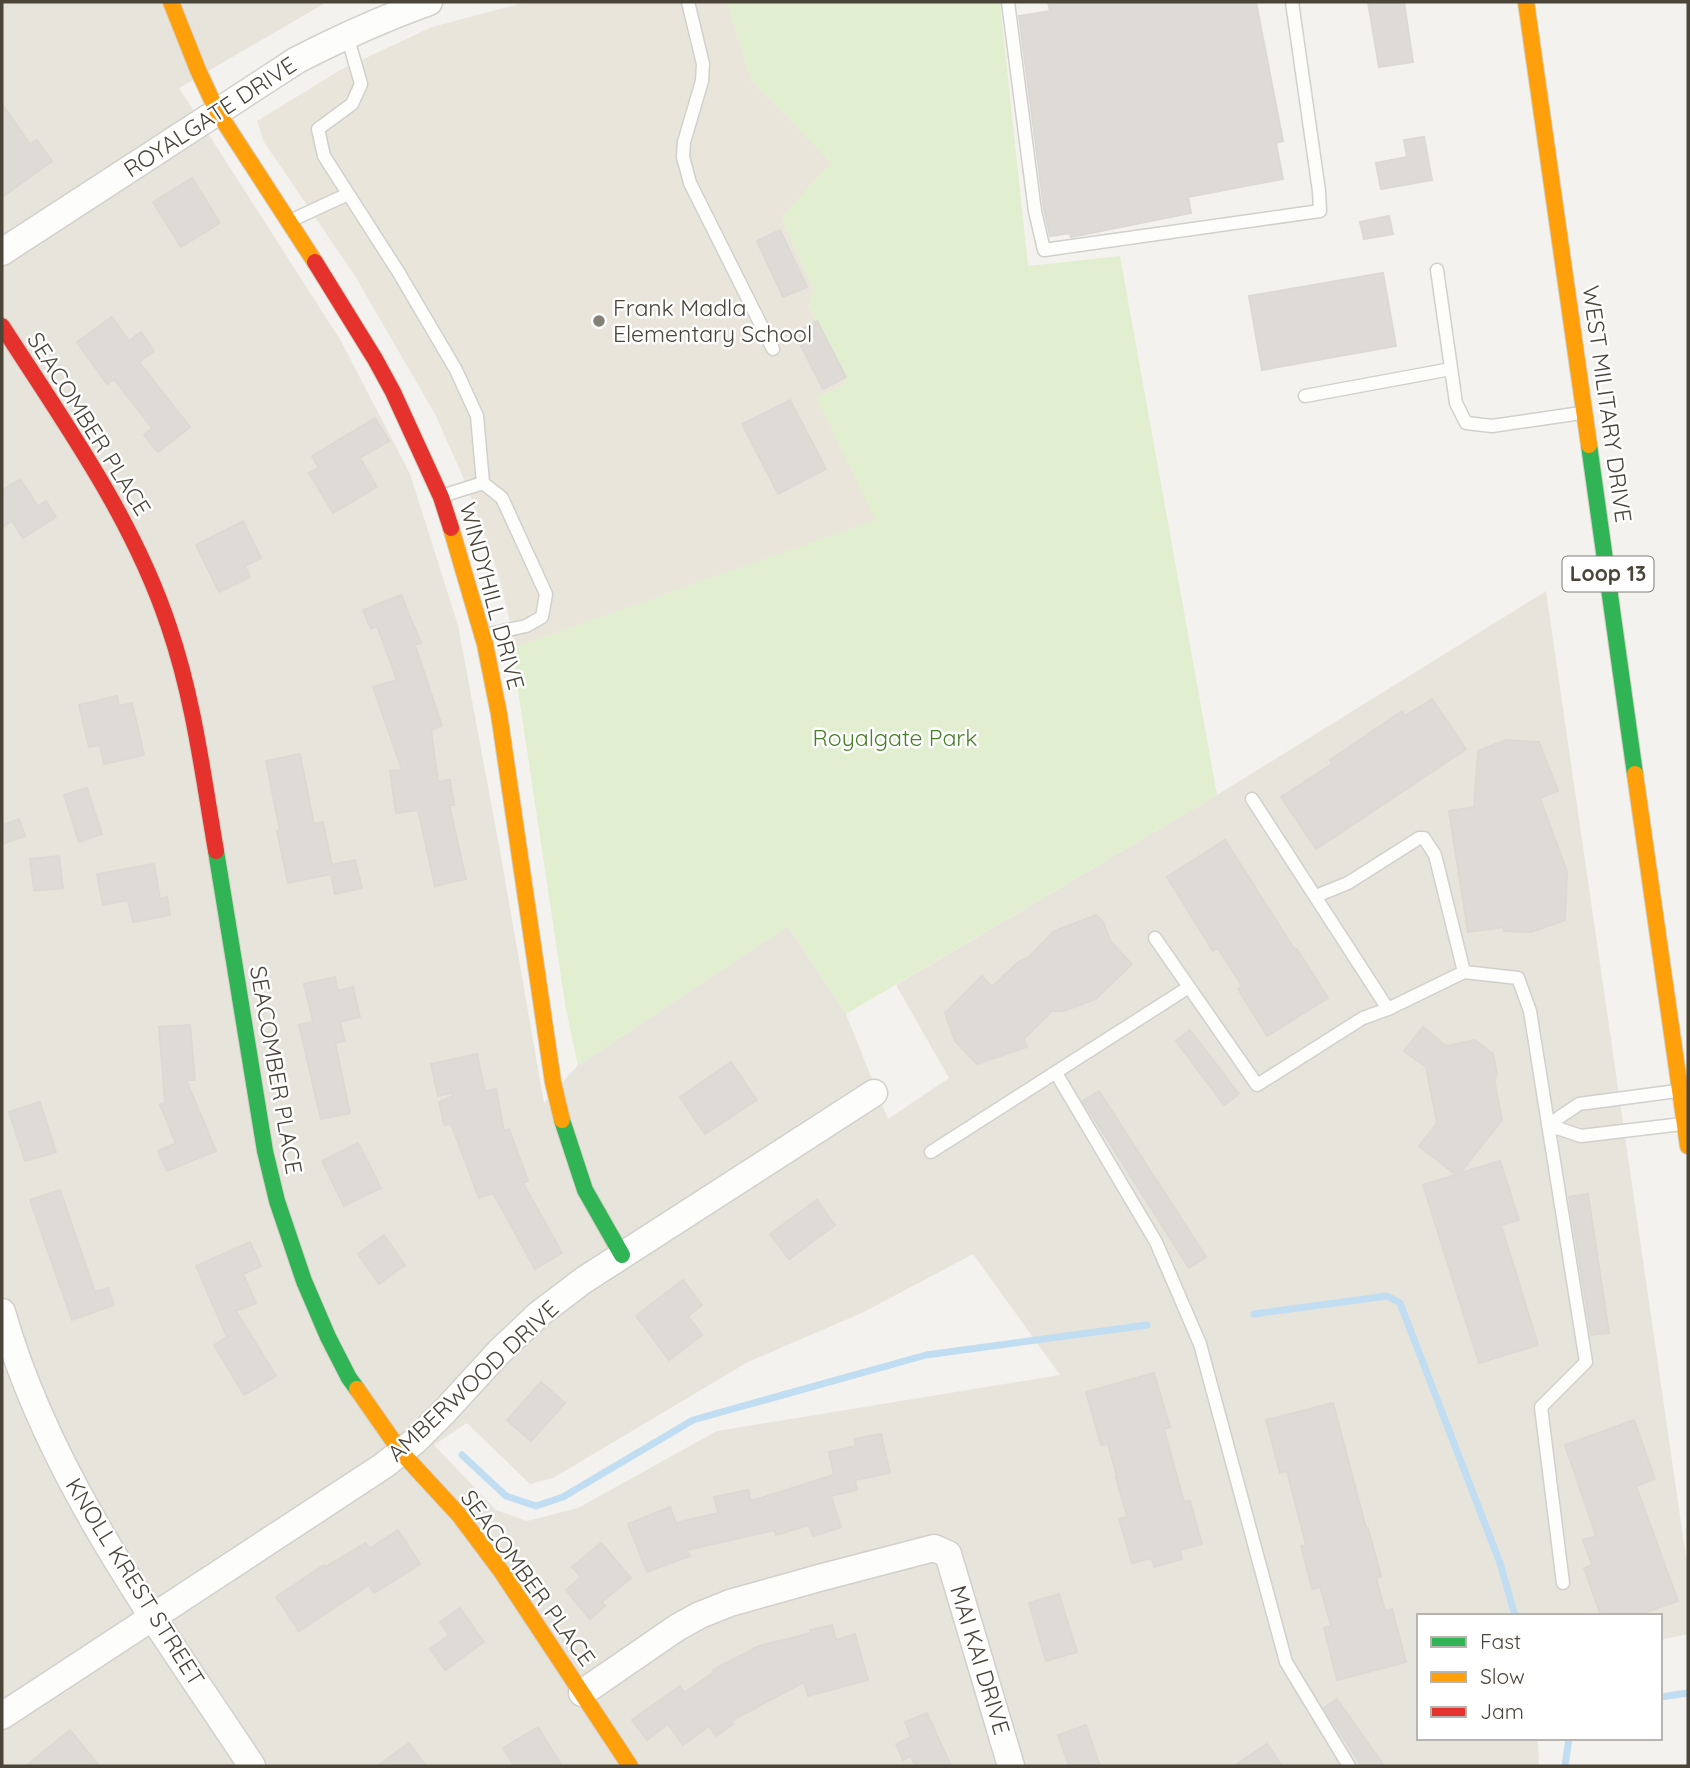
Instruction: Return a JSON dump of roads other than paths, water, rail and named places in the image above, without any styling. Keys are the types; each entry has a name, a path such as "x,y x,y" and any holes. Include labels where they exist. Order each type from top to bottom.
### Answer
{"street":[{"name":"WINDYHILL DRIVE","path":"170,2 217,111 331,286 375,359 442,497 482,636 499,714 553,1082 566,1135 585,1189 622,1255"},
{"name":"ROYALGATE DRIVE","path":"2,252 297,60 347,35 429,2"},
{"name":"WEST MILITARY DRIVE","path":"1526,2 1688,1146"},
{"name":"SEACOMBER PLACE","path":"2,326 84,450 110,495 138,550 169,625 191,705 265,1151 277,1201 304,1281 328,1337 349,1378 382,1427 401,1452 459,1515 501,1571 630,1766"},
{"name":"AMBERWOOD DRIVE","path":"2,1716 383,1466 415,1441 539,1314 583,1280 874,1093"},
{"name":"KNOLL KREST STREET","path":"2,1312 9,1358 33,1399 66,1472 100,1533 252,1766"},
{"name":"MAI KAI DRIVE","path":"583,1693 699,1615 730,1603 934,1548 948,1554 1012,1766"}],"lane":[{"path":"688,2 703,64 702,81 684,142 683,157 690,183 773,349"},
{"path":"1008,2 1035,211 1044,250 1320,211 1292,2"},
{"path":"347,35 361,84 352,104 318,129 324,156 456,370 477,416 483,483 502,498 546,594 542,617 526,626 482,636"},
{"path":"289,221 348,194"},
{"path":"1437,270 1456,403 1466,423 1492,426 1585,412"},
{"path":"1306,397 1451,369"},
{"path":"442,497 483,483"},
{"path":"1252,799 1388,1009"},
{"path":"1316,896 1348,883 1423,838 1435,855 1464,972"},
{"path":"1155,938 1257,1085 1363,1018 1388,1009 1464,972 1518,978 1530,1011 1586,1362 1542,1407 1563,1583"},
{"path":"931,1152 1189,987"},
{"path":"1056,1073 1156,1242 1194,1331 1286,1662 1349,1766"},
{"path":"1548,1125 1579,1104 1681,1090"},
{"path":"1548,1125 1581,1136 1685,1123"}],"waterway":[{"path":"1254,1314 1387,1296 1400,1303 1500,1563 1514,1614"},
{"path":"462,1455 506,1496 536,1506 563,1497 693,1420 926,1355 1147,1325"},
{"path":"1662,1697 1688,1693"},
{"path":"1565,1766 1569,1740"}],"place":[{"name":"Frank Madla Elementary School","path":"599,321"}],"park label":[{"name":"Royalgate Park","path":"895,738"}]}
